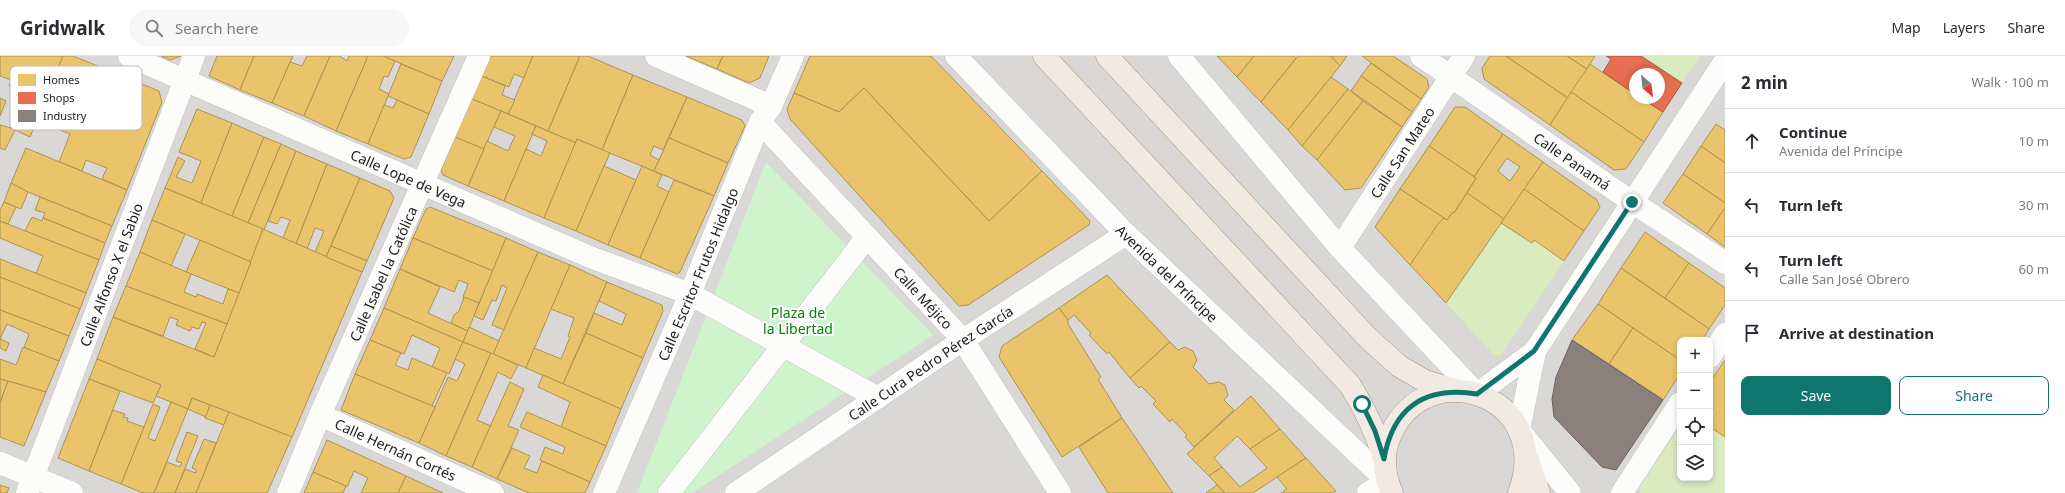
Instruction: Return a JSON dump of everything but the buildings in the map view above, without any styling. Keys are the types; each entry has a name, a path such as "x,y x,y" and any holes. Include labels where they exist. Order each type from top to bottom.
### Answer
{"main road":[{"path":"1044,56 1350,385 1362,404 1375,431 1384,459 1390,487"},
{"path":"1107,56 1367,337 1399,366 1425,381 1467,392 1494,402 1504,410 1520,430 1539,493"},
{"path":"1384,459 1387,442 1392,430 1407,410 1422,400 1439,392 1467,392"},
{"path":"1519,493 1525,476 1527,456"}],"street":[{"name":"Calle Lope de Vega","path":"129,56 185,79 590,257 690,294 878,398"},
{"name":"Calle Alfonso X el Sabio","path":"29,485 194,56"},
{"name":"Calle Isabel la Católica","path":"288,493 320,415 479,56"},
{"path":"656,56 766,114"},
{"name":"Calle Escritor Frutos Hidalgo","path":"604,493 766,114 793,56"},
{"name":"Avenida del Príncipe","path":"956,56 1126,234 1390,487"},
{"path":"1178,56 1340,248 1467,392 1534,351"},
{"name":"Calle Panamá","path":"1421,56 1632,202 1725,263"},
{"name":"Calle San Mateo","path":"1340,248 1464,56"},
{"path":"1570,493 1520,430 1534,351 1725,62"},
{"name":"Calle Méjico","path":"766,114 867,237 963,340 1060,493"},
{"name":"Calle Cura Pedro Pérez García","path":"736,493 765,486 878,398 963,340 1126,234"},
{"path":"669,493 867,237"},
{"path":"1713,352 1725,334"},
{"path":"1622,493 1677,408"},
{"name":"Calle Hernán Cortés","path":"320,415 493,493"},
{"path":"0,463 29,485 72,493"},
{"path":"1368,493 1390,487"}],"shaded area":[{"path":"0,56 1725,56 1725,493 0,493"}],"green space":[{"path":"1641,56 1700,56 1682,83 1665,72 1665,68 1659,68"},
{"name":"Plaza de la Libertad","path":"766,162 933,335 692,493 637,493"},
{"path":"1501,223 1531,243 1534,240 1564,261 1501,355 1494,355 1446,303"},
{"path":"1713,429 1725,437 1725,493 1641,493 1638,489 1677,431 1677,481 1713,481"}],"route":[{"path":"1362,404 1375,431 1384,459 1387,442 1395,425 1407,410 1422,400 1439,392 1458,391 1477,394 1534,351 1632,202"}]}
